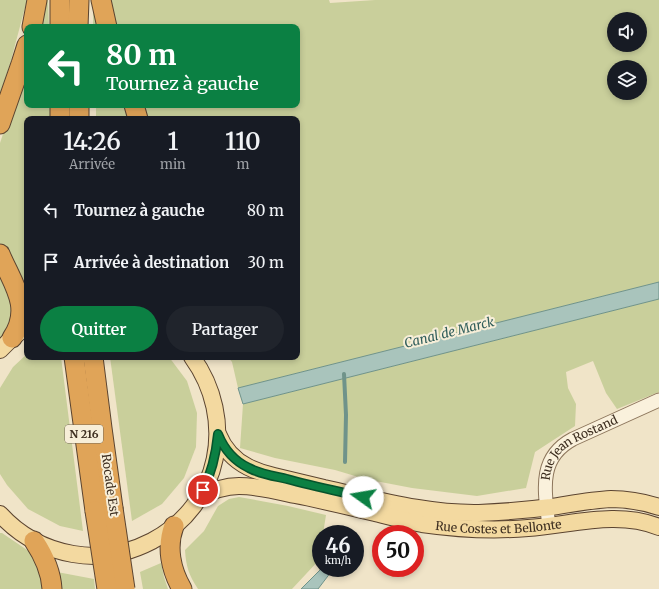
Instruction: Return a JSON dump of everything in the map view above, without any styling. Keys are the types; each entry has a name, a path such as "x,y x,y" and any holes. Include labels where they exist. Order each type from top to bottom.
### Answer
{"highway":[{"path":"33,24 37,0"},
{"path":"60,0 60,24"},
{"path":"78,0 78,24"},
{"path":"101,0 106,24"},
{"path":"0,124 24,54"},
{"path":"0,254 15,284 21,304 20,324 13,338"},
{"name":"Rocade Est","path":"75,360 104,510 125,589"},
{"name":"Rocade Est","path":"93,360 102,428 107,589"},
{"path":"174,526 170,544 171,557 173,569 182,589"},
{"path":"34,541 47,564 52,589"}],"main road":[{"path":"0,514 6,524 34,541 50,548 78,555 101,556 124,552 140,547 174,526 188,513 199,498 208,481 216,454 218,434 217,416 212,394 203,373 194,360"},
{"name":"Rue Costes et Bellonte","path":"218,434 228,452 249,468 302,483 408,507 444,512 476,513 547,507 612,499 638,501 659,507"},
{"name":"Rue Costes et Bellonte","path":"199,498 206,493 222,488 238,486 254,487 319,500 422,524 459,528 528,528 596,520 619,519 638,520 659,527"}],"street":[{"name":"Rue Jean Rostand","path":"549,526 546,478 550,461 557,451 573,439 659,400"}],"green space":[{"path":"0,0 27,0 10,64 0,94"},
{"path":"42,0 48,0 49,24 37,24"},
{"path":"93,0 329,0 330,3 375,0 659,0 659,282 238,388 230,360 300,360 300,116 96,116 96,108 300,108 300,24 93,24"},
{"path":"24,71 24,108 51,108 51,116 24,116 24,291 0,243 0,143"},
{"path":"0,269 13,293 10,326 0,339"},
{"path":"659,299 659,392 617,409 606,393 593,361 566,372 568,388 576,404 575,426 535,452 526,488 477,496 412,488 365,479 335,470 275,458 240,448 243,404"},
{"path":"24,357 24,360 61,360 83,531 60,526 28,509 7,485 0,474 0,388 13,367"},
{"path":"110,360 171,360 187,381 197,413 196,447 184,478 162,504 132,521"},
{"path":"239,497 326,515 324,525 312,525 312,568 292,589 198,589 187,566 185,550 204,531 218,506 229,499"},
{"path":"0,533 33,554 44,579 44,589 0,589"},
{"path":"161,563 168,589 143,589 140,572"},
{"path":"57,572 94,579 95,589 58,589"}],"water":[{"path":"659,282 659,299 243,404 238,388"},
{"path":"313,577 327,577 318,589 301,589"}],"waterway":[{"path":"344,374 346,415 345,462"}],"route":[{"path":"203,490 208,481 214,463 218,434 228,452 236,460 249,468 302,483 363,497"}],"water label":[{"name":"Canal de Marck","path":"449,332"}]}
